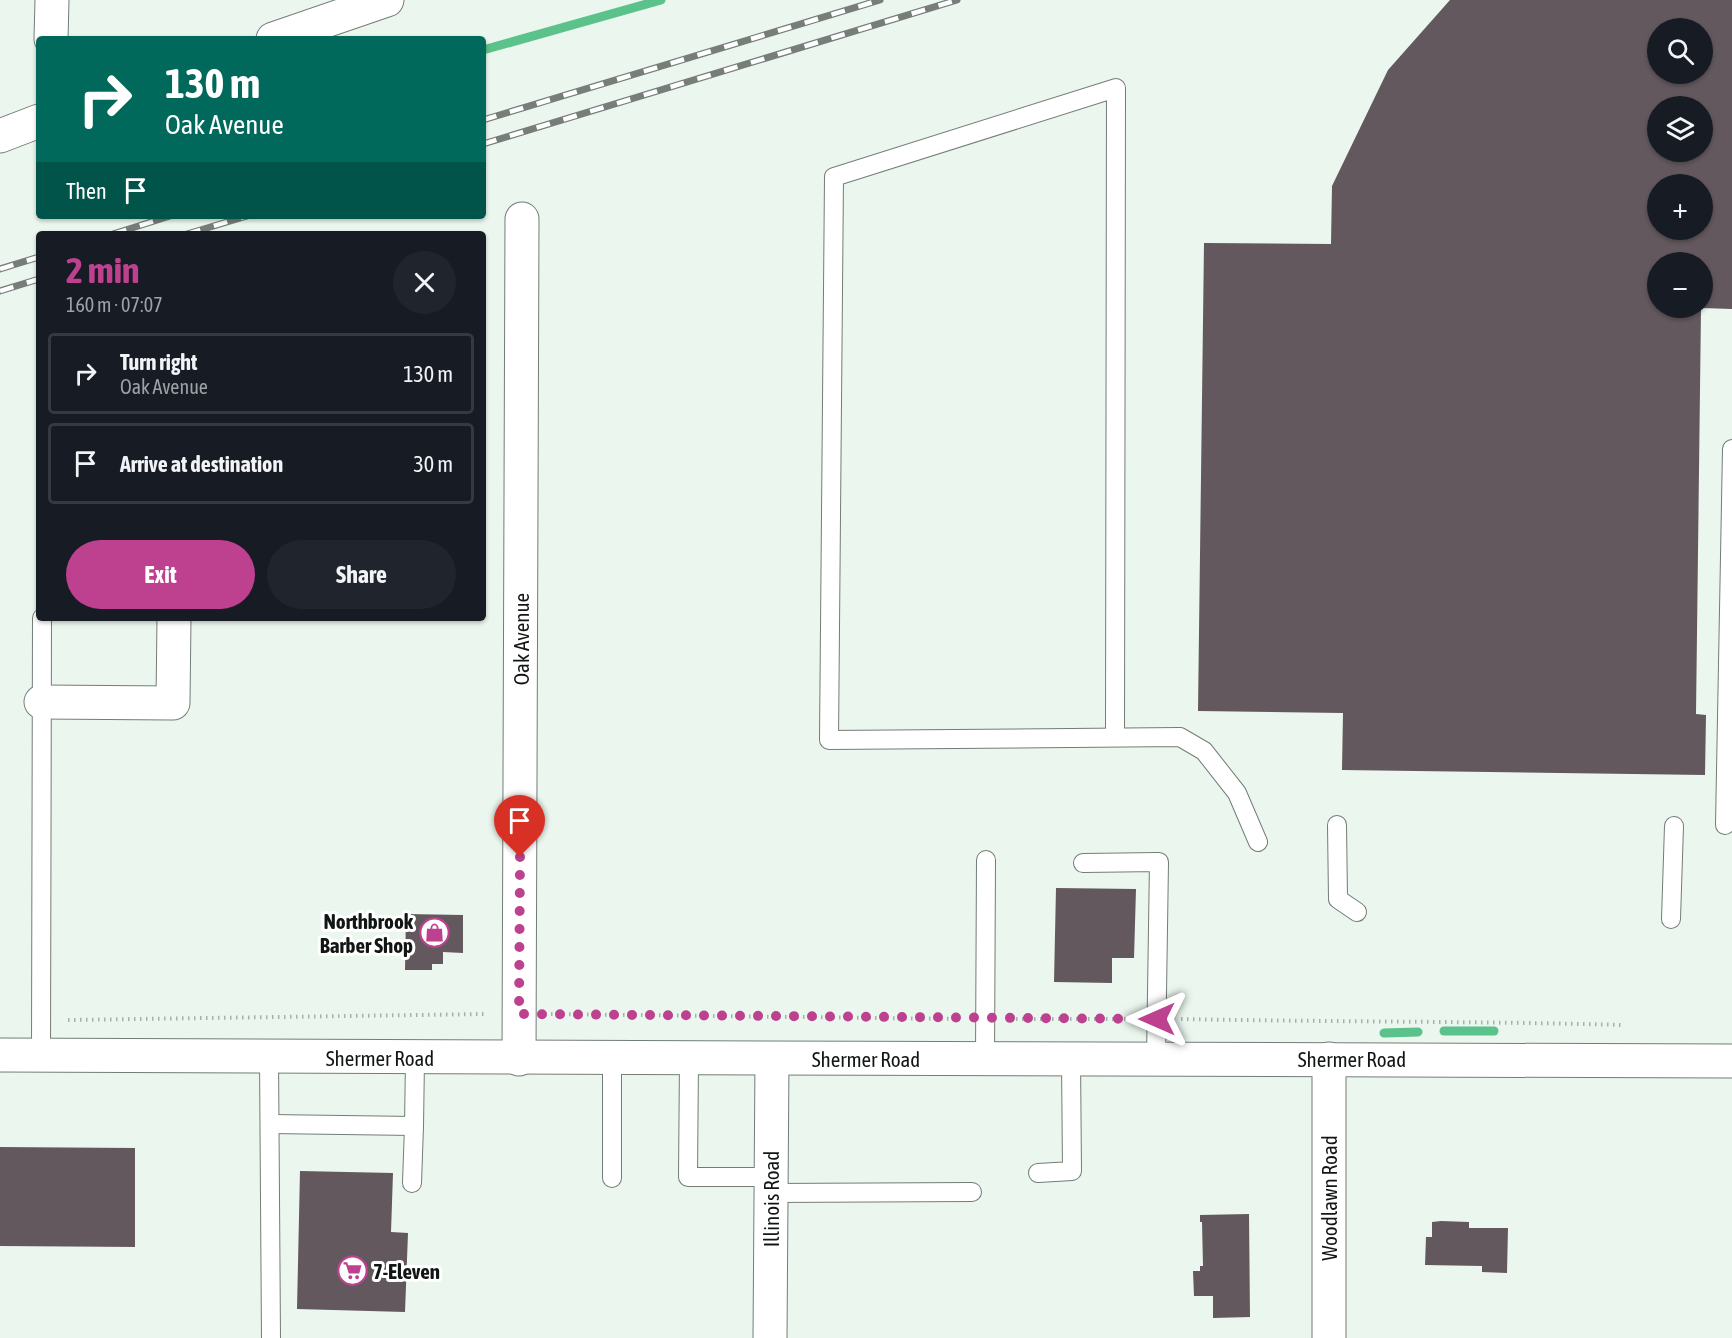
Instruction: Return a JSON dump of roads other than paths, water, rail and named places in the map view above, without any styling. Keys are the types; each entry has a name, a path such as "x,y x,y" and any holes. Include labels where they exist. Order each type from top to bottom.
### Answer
{"street":[{"path":"51,0 51,36"},
{"path":"282,36 387,0"},
{"path":"0,136 36,123"},
{"name":"Oak Avenue","path":"519,1059 522,219"},
{"path":"41,702 173,703 174,621"},
{"name":"Shermer Road","path":"0,1055 415,1059 1732,1061"},
{"name":"Illinois Road","path":"770,1338 772,1059"},
{"name":"Woodlawn Road","path":"1329,1059 1329,1338"}],"lane":[{"path":"1114,736 1116,88 834,177 829,740 1180,737 1204,751 1237,793 1257,842"},
{"path":"1725,825 1732,449"},
{"path":"41,1055 42,621"},
{"path":"1337,825 1338,899 1357,912"},
{"path":"1671,919 1674,826"},
{"path":"985,1059 986,860"},
{"path":"1083,864 1159,862 1156,1059"},
{"path":"269,1057 270,1338"},
{"path":"412,1183 415,1059"},
{"path":"612,1059 612,1178"},
{"path":"689,1059 688,1177 771,1185 972,1192"},
{"path":"1038,1173 1072,1171 1071,1059"},
{"path":"270,1124 414,1126"}],"waterway":[{"path":"486,49 661,0"},
{"path":"1444,1031 1494,1031"},
{"path":"1384,1033 1418,1032"}],"railway":[{"path":"486,119 880,0"},
{"path":"486,143 957,0"},
{"path":"122,231 160,219"},
{"path":"197,231 237,219"},
{"path":"0,269 36,258"},
{"path":"0,291 36,280"}],"place":[{"name":"Northbrook Barber Shop","path":"434,933"},
{"name":"7-Eleven","path":"352,1271"}]}
